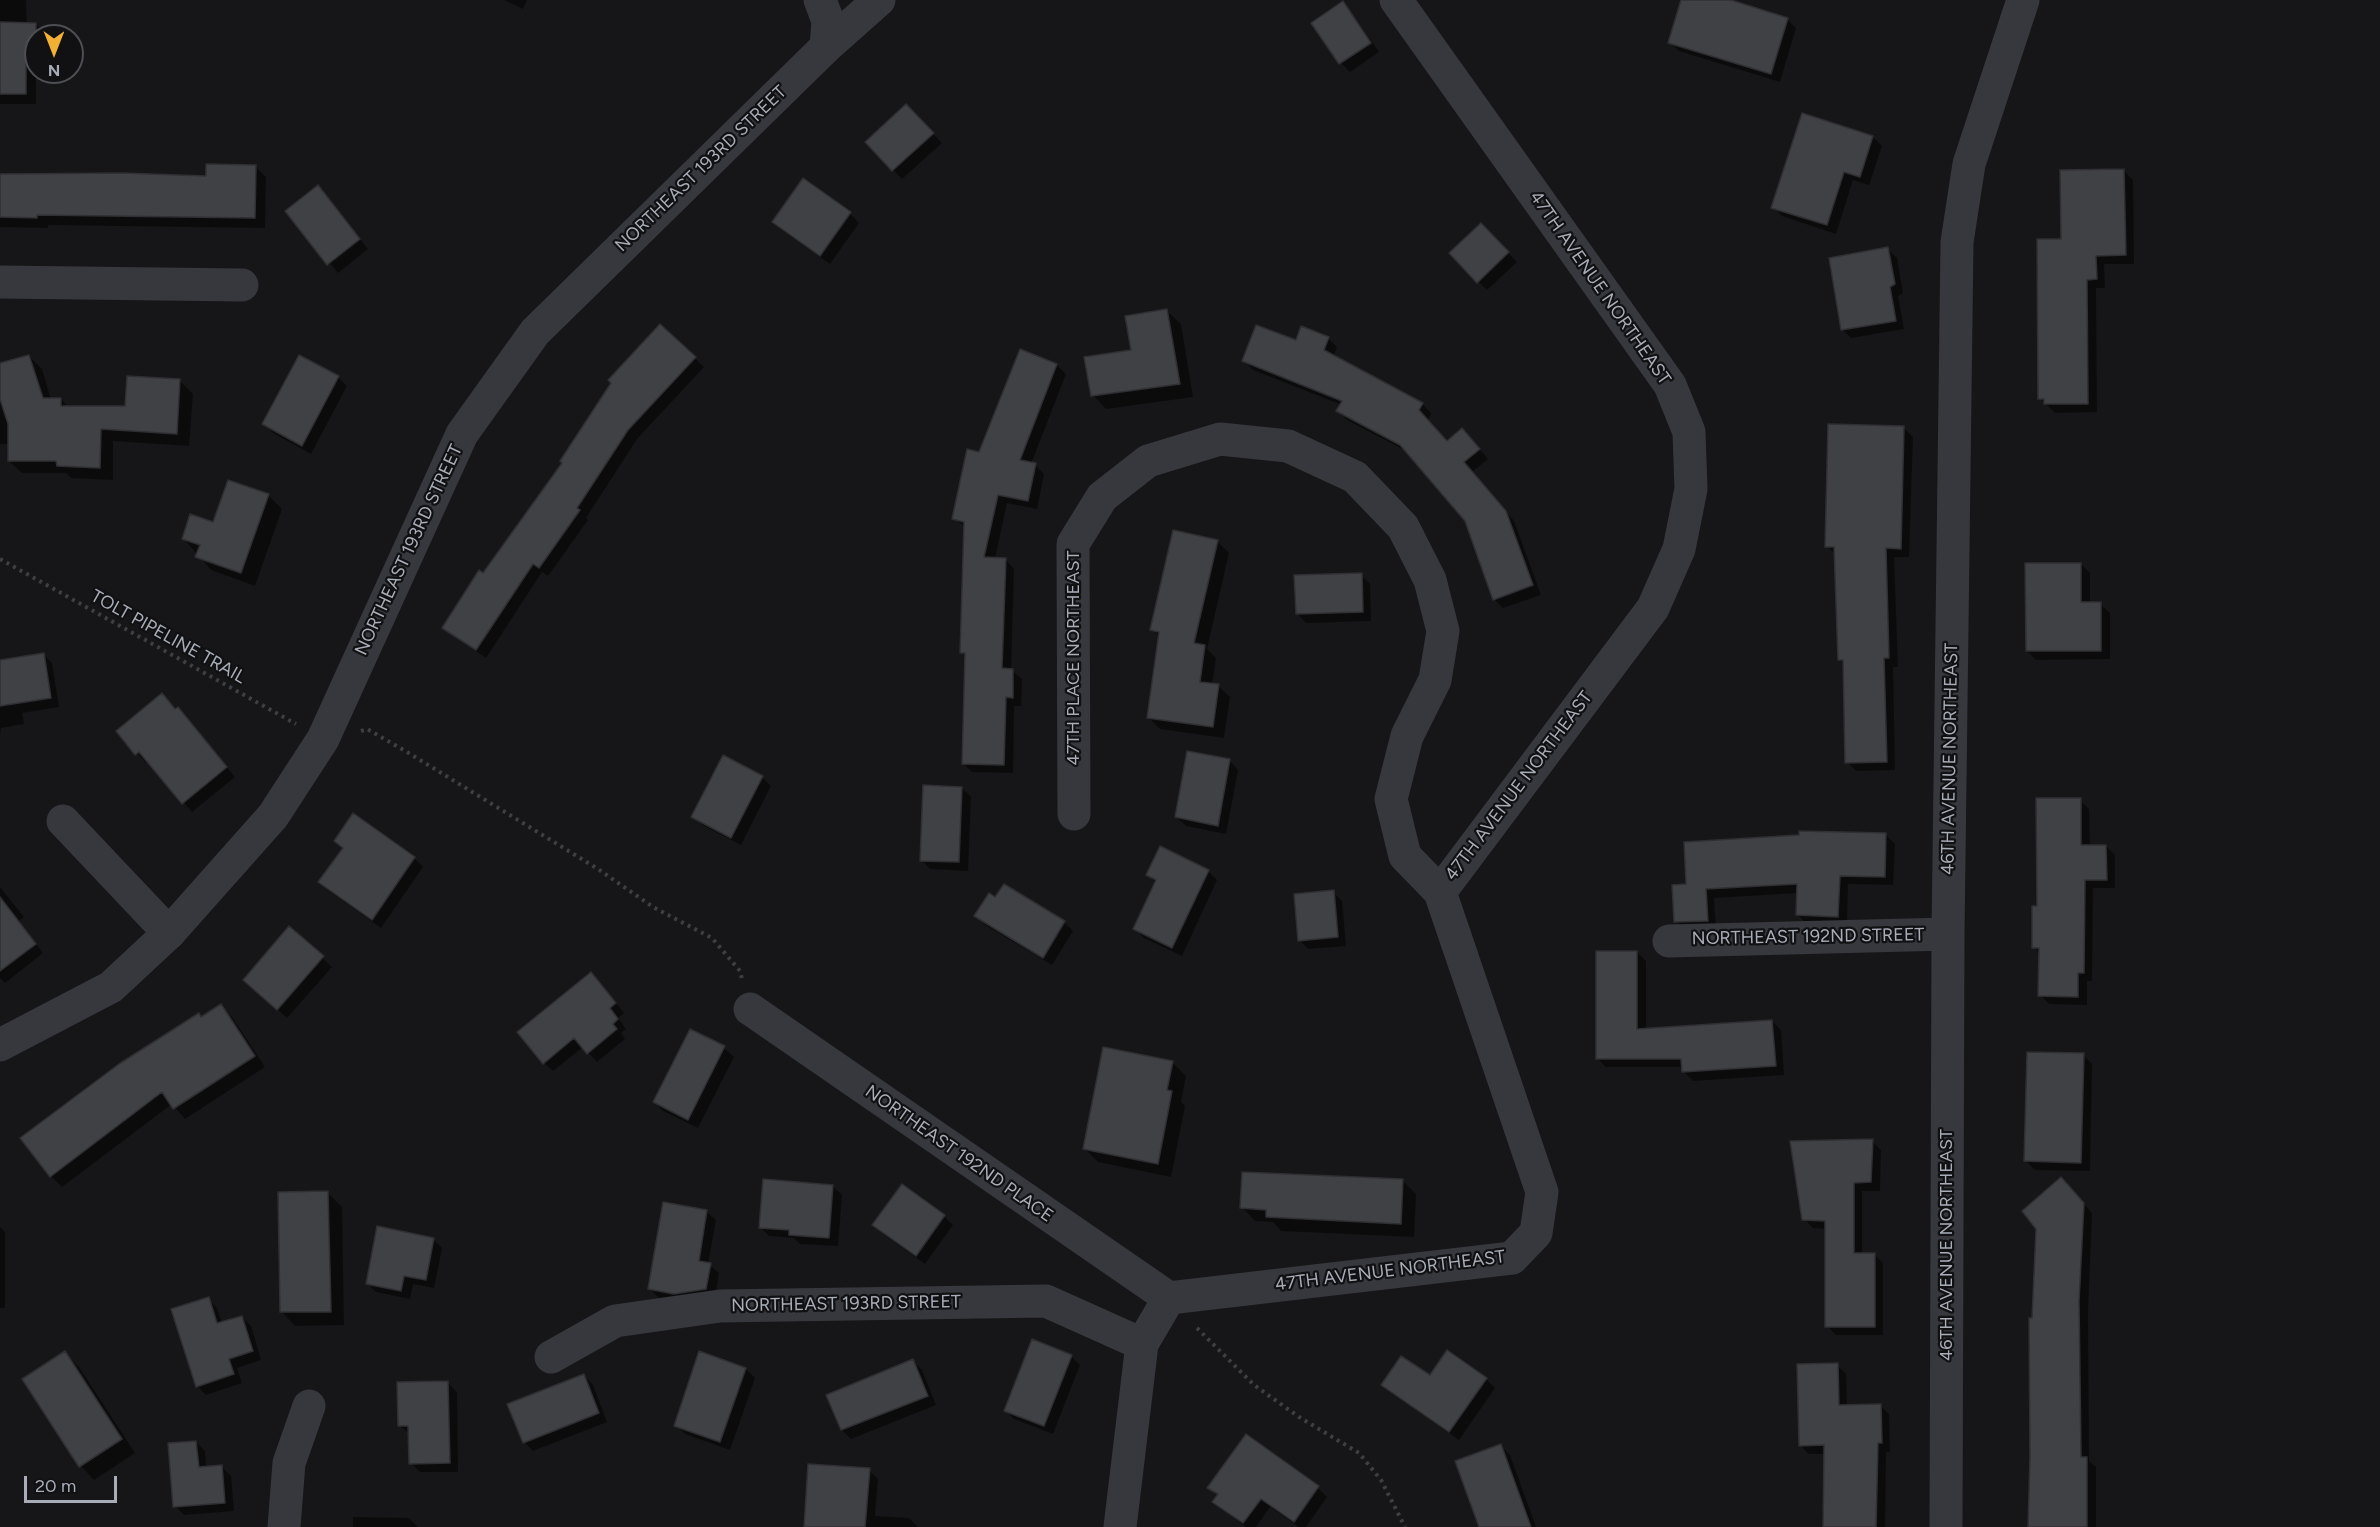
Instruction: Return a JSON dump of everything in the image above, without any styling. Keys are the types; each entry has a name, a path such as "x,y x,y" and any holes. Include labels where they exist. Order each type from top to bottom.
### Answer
{"street":[{"path":"820,0 828,21 826,47"},
{"name":"NORTHEAST 193RD STREET","path":"0,1045 111,987 169,933 273,816 323,739 462,434 535,332 826,47 879,0"},
{"name":"47TH AVENUE NORTHEAST","path":"1168,1298 1512,1258 1536,1233 1542,1192 1440,892 1653,608 1679,549 1691,489 1689,432 1670,385 1396,0"},
{"name":"46TH AVENUE NORTHEAST","path":"1946,1527 1948,934 1957,242 1969,164 2023,0"},
{"path":"0,282 242,285"},
{"name":"47TH PLACE NORTHEAST","path":"1074,814 1071,602 1073,544 1102,497 1148,461 1220,440 1288,446 1355,477 1402,527 1430,580 1443,631 1435,680 1407,736 1391,799 1405,856 1440,892"},
{"path":"63,821 169,933"},
{"name":"NORTHEAST 192ND STREET","path":"1669,941 1948,934"},
{"name":"NORTHEAST 192ND PLACE","path":"750,1009 1168,1298"},
{"path":"1120,1527 1142,1344 1168,1298"},
{"name":"NORTHEAST 193RD STREET","path":"551,1357 615,1321 720,1306 1046,1301 1142,1344"},
{"path":"284,1527 289,1463 309,1406"}],"path":[{"name":"TOLT PIPELINE TRAIL","path":"0,559 323,739"},
{"path":"323,739 367,729 598,869 653,907 712,938 740,971 750,1009"},
{"path":"1168,1298 1254,1385 1299,1417 1359,1453 1381,1480 1405,1527"}],"building":[{"path":"1681,0 1731,0 1788,18 1771,74 1668,43"},
{"path":"1343,1 1371,43 1339,64 1311,23"},
{"path":"0,22 36,23 24,24 26,94 0,94"},
{"path":"906,104 934,133 892,171 865,142"},
{"path":"1802,113 1873,136 1860,177 1844,172 1827,225 1771,208"},
{"path":"206,164 256,165 255,218 37,215 37,218 0,217 0,174 123,173 206,176"},
{"path":"2124,169 2126,255 2096,256 2097,279 2087,280 2088,404 2044,404 2044,399 2038,399 2037,239 2061,239 2060,170"},
{"path":"803,178 851,212 820,256 772,222"},
{"path":"318,185 360,239 327,265 285,211"},
{"path":"1481,223 1509,252 1477,283 1449,253"},
{"path":"1888,247 1895,284 1890,287 1896,321 1841,330 1829,258"},
{"path":"1167,309 1180,384 1091,396 1084,357 1131,350 1125,316"},
{"path":"660,324 696,357 628,430 577,508 580,510 539,568 533,564 476,650 442,628 479,570 483,573 562,463 560,461 611,383 608,380"},
{"path":"1256,325 1296,340 1301,326 1329,337 1324,350 1423,403 1419,410 1447,441 1462,428 1480,449 1464,462 1506,511 1533,585 1493,600 1465,521 1400,445 1336,411 1342,401 1242,361"},
{"path":"1020,349 1057,364 1020,460 1036,463 1028,501 998,495 984,557 1006,558 1002,668 1013,669 1013,698 1006,697 1004,765 962,764 965,653 960,653 964,522 952,519 967,449 979,452"},
{"path":"29,355 43,398 61,398 61,406 125,406 127,376 180,379 177,434 101,429 100,468 57,466 56,461 8,461 8,424 0,399 0,363"},
{"path":"299,355 339,376 302,446 262,424"},
{"path":"1828,424 1904,426 1901,549 1886,548 1889,658 1884,658 1887,762 1845,763 1843,660 1838,660 1834,547 1825,547"},
{"path":"228,480 269,494 241,573 195,557 200,545 182,539 190,514 213,522"},
{"path":"1173,530 1218,540 1194,643 1205,645 1200,682 1219,684 1213,727 1147,718 1159,632 1150,630"},
{"path":"2025,563 2081,563 2081,602 2101,602 2101,651 2026,651"},
{"path":"1362,573 1363,612 1296,614 1294,575"},
{"path":"44,653 51,698 0,706 0,660"},
{"path":"162,693 175,709 178,707 227,767 182,804 139,752 135,755 116,731"},
{"path":"1187,751 1230,759 1218,826 1175,817"},
{"path":"723,755 763,776 731,838 691,817"},
{"path":"923,785 962,787 959,862 920,861"},
{"path":"2036,798 2081,798 2081,845 2106,845 2107,880 2085,880 2084,973 2078,973 2078,997 2038,996 2039,948 2032,948 2032,906 2037,906"},
{"path":"353,813 415,857 372,920 318,882 343,848 334,841"},
{"path":"1799,831 1886,833 1885,877 1840,876 1838,917 1796,915 1797,884 1706,889 1708,921 1674,922 1672,885 1686,884 1684,842 1799,835"},
{"path":"1160,846 1209,870 1172,948 1133,929 1156,880 1146,875"},
{"path":"1004,884 1065,921 1043,958 974,916 989,893 995,897"},
{"path":"1334,890 1338,937 1298,941 1294,894"},
{"path":"0,897 36,944 0,971"},
{"path":"289,926 324,956 277,1010 243,980"},
{"path":"1596,951 1637,951 1637,1029 1772,1020 1776,1066 1682,1072 1681,1059 1596,1059"},
{"path":"591,972 616,1003 610,1008 618,1019 613,1024 617,1029 587,1054 574,1038 543,1064 517,1032"},
{"path":"221,1004 255,1056 173,1109 162,1092 50,1177 20,1138 119,1064 199,1013 201,1017"},
{"path":"690,1029 725,1046 688,1120 653,1102"},
{"path":"1103,1047 1173,1061 1167,1090 1172,1091 1158,1164 1083,1149"},
{"path":"2027,1052 2084,1053 2081,1163 2024,1161"},
{"path":"1873,1139 1871,1182 1854,1183 1854,1253 1875,1253 1875,1327 1825,1327 1825,1221 1802,1220 1790,1141"},
{"path":"1242,1172 1403,1179 1401,1224 1266,1217 1266,1210 1240,1208"},
{"path":"2061,1177 2084,1203 2079,1301 2081,1457 2087,1457 2087,1527 2028,1527 2029,1318 2032,1318 2036,1229 2022,1211"},
{"path":"763,1179 833,1185 829,1238 789,1235 789,1230 759,1228"},
{"path":"902,1184 945,1215 916,1256 872,1225"},
{"path":"328,1191 331,1312 280,1312 278,1192"},
{"path":"663,1202 707,1210 699,1261 711,1263 706,1289 674,1294 648,1289"},
{"path":"377,1226 434,1238 426,1280 404,1276 401,1291 366,1284"},
{"path":"209,1297 217,1323 242,1316 253,1351 229,1359 234,1374 196,1387 171,1309"},
{"path":"1032,1339 1072,1355 1044,1426 1004,1411"},
{"path":"1447,1350 1487,1378 1449,1432 1381,1385 1401,1356 1430,1375"},
{"path":"65,1351 122,1439 79,1467 22,1379"},
{"path":"699,1351 746,1368 720,1442 674,1426"},
{"path":"913,1359 928,1396 841,1430 826,1395"},
{"path":"1838,1363 1839,1405 1881,1404 1882,1443 1878,1443 1876,1527 1823,1527 1824,1445 1799,1446 1797,1364"},
{"path":"584,1374 599,1413 523,1443 507,1404"},
{"path":"448,1381 450,1463 409,1464 408,1426 398,1426 397,1382"},
{"path":"1246,1434 1319,1486 1294,1522 1261,1499 1243,1523 1212,1502 1218,1494 1207,1488"},
{"path":"196,1441 199,1467 222,1465 225,1503 173,1507 168,1443"},
{"path":"1501,1444 1531,1527 1479,1527 1455,1461"},
{"path":"808,1464 870,1468 865,1527 804,1527"}]}
